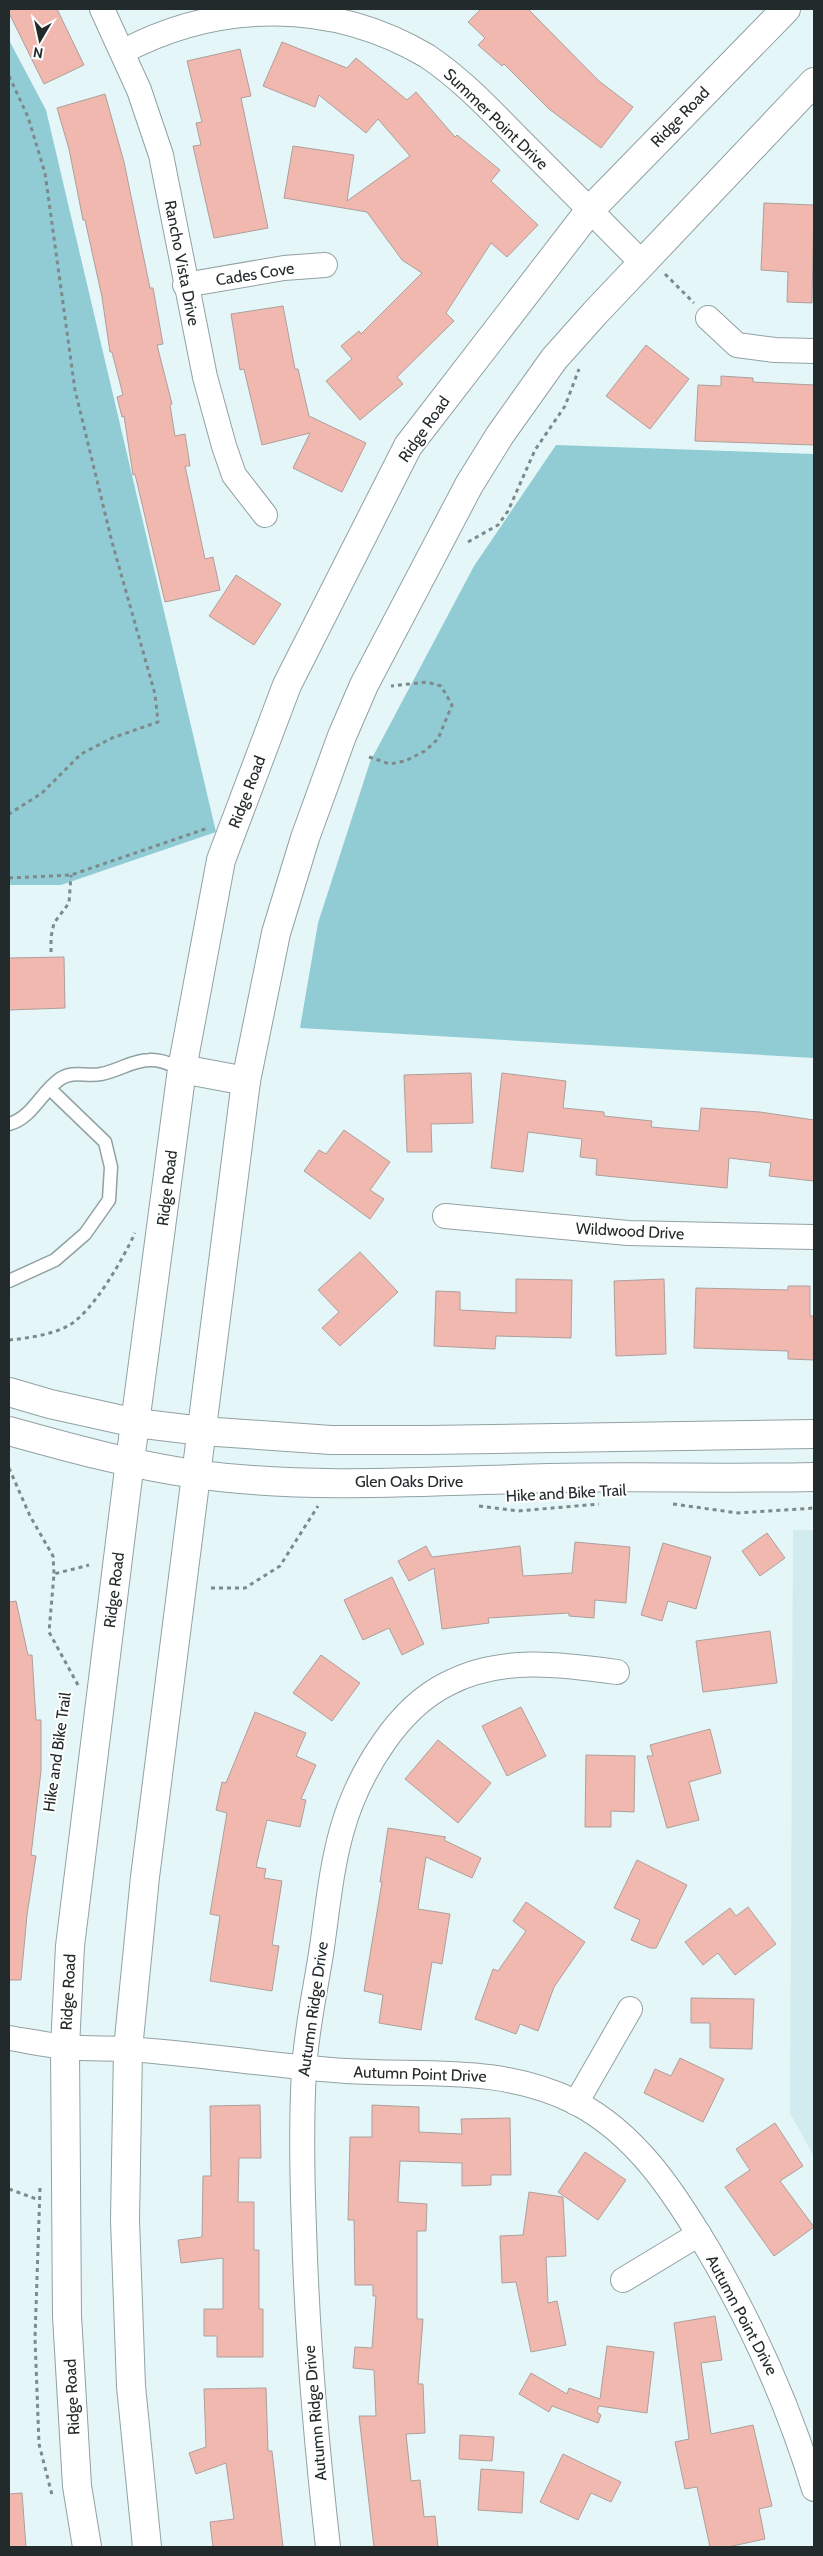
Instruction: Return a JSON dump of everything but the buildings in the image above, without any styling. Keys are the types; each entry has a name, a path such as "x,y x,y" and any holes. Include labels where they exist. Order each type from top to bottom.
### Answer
{"main road":[{"name":"Ridge Road","path":"87,2547 77,2486 67,2316 65,2047 70,1946 130,1461 182,1069 221,860 287,685 408,446 590,210 786,9"},
{"path":"147,2547 131,2386 126,2259 128,2049 146,1867 246,1081 276,933 305,838 342,736 364,685 469,485 500,435 554,359 651,266 814,82"},
{"path":"182,1069 246,1081"},
{"path":"9,1392 50,1404 136,1423 202,1431 356,1441 814,1434"},
{"name":"Glen Oaks Drive","path":"9,1431 81,1451 195,1474 256,1479 426,1482 551,1478 814,1477"}],"street":[{"name":"Rancho Vista Drive","path":"102,9 151,120 161,155 185,286 205,377 224,446 234,475 264,515"},
{"name":"Summer Point Drive","path":"122,52 166,31 206,18 238,12 268,9 357,15 426,56 465,85 590,210 651,266"},
{"name":"Cades Cove","path":"185,286 284,268 325,265"},
{"path":"708,318 737,345 775,350 814,351"},
{"name":"Wildwood Drive","path":"445,1216 628,1233 814,1237"},
{"name":"Autumn Ridge Drive","path":"328,2547 313,2414 306,2302 301,2150 304,2068 334,1859 344,1816 357,1785 392,1730 409,1711 446,1684 476,1672 522,1664 566,1665 617,1672"},
{"path":"576,2103 630,2008"},
{"name":"Autumn Point Drive","path":"9,2038 65,2047 128,2049 304,2068 363,2072 464,2073 525,2083 576,2103 614,2126 632,2143 683,2208 730,2287 773,2371 787,2406 814,2488"},
{"path":"623,2280 698,2234"}],"lane":[{"path":"9,1124 17,1122 30,1112 50,1089 68,1074 100,1075 148,1060 162,1060 182,1069"},
{"path":"9,1281 54,1260 85,1234 109,1200 111,1167 104,1142 50,1089"}],"path":[{"path":"9,76 28,117 45,173 75,390 112,542 155,694 158,722 112,738 81,754 42,792 9,814"},
{"path":"651,266 708,318"},
{"path":"465,544 498,524 508,511 535,450 565,406 582,364"},
{"path":"369,757 390,764 405,761 424,751 438,739 452,705 441,686 427,682 390,686 394,677"},
{"path":"9,878 71,875 210,827"},
{"path":"51,952 51,937 54,923 69,903 71,875"},
{"path":"9,1340 32,1338 69,1325 81,1315 123,1258 136,1231"},
{"name":"Hike and Bike Trail","path":"9,1468 30,1516 53,1556 54,1574 49,1632 79,1686"},
{"path":"211,1588 246,1588 280,1566 322,1500"},
{"path":"670,1503 738,1513 814,1508"},
{"name":"Hike and Bike Trail","path":"471,1506 518,1511 603,1504"},
{"path":"54,1574 89,1565"},
{"path":"9,2189 39,2200"}],"shaded area":[{"path":"9,40 46,110 216,832 61,885 9,885"},
{"path":"556,445 814,454 814,1058 300,1028 318,923 370,762 474,566"},
{"path":"793,1530 814,1530 814,2157 790,2113"}]}
